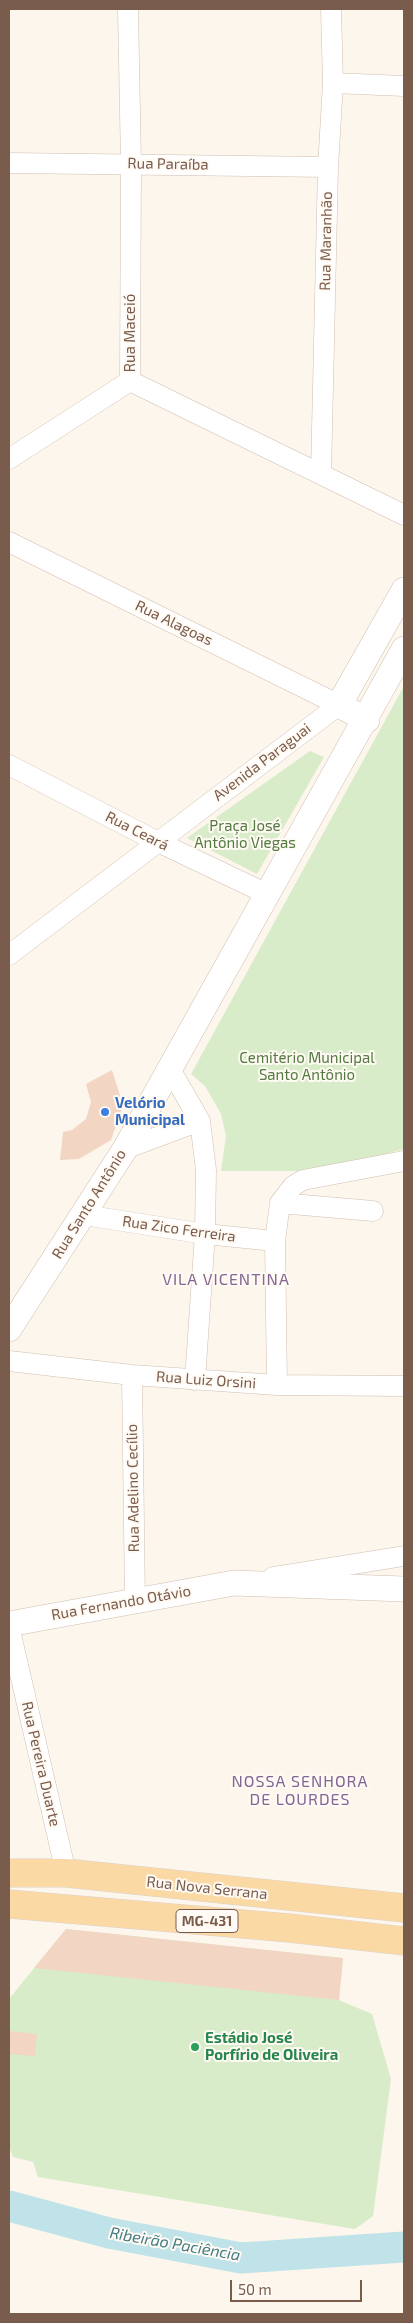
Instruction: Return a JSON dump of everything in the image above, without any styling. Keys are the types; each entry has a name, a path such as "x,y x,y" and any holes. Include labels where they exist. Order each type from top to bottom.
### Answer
{"main road":[{"name":"Rua Nova Serrana","path":"9,1873 66,1873 404,1908"},
{"name":"MG-431","path":"9,1904 289,1928 404,1941"}],"street":[{"name":"Rua Maceió","path":"128,9 131,164 130,380 404,515"},
{"name":"Rua Maranhão","path":"321,474 328,167 333,83 331,9"},
{"path":"333,83 404,86"},
{"name":"Rua Paraíba","path":"9,163 328,167"},
{"path":"9,459 130,380"},
{"name":"Rua Alagoas","path":"9,542 339,704"},
{"name":"Avenida Paraguai","path":"9,955 156,841 339,704 404,590"},
{"path":"267,894 367,720 404,649"},
{"path":"339,704 367,720"},
{"name":"Rua Ceará","path":"9,765 156,841 267,894"},
{"name":"Rua Santo Antônio","path":"9,1329 84,1215 125,1148 267,894"},
{"path":"170,1068 200,1121 206,1170 205,1234 195,1380"},
{"path":"125,1148 200,1121"},
{"path":"277,1385 275,1241 280,1203 292,1186 304,1180 404,1161"},
{"path":"280,1203 373,1211"},
{"name":"Rua Zico Ferreira","path":"84,1215 205,1234 275,1241"},
{"name":"Rua Luiz Orsini","path":"9,1361 195,1380 277,1385 404,1386"},
{"name":"Rua Adelino Cecílio","path":"132,1375 135,1601"},
{"path":"234,1583 404,1556"},
{"name":"Rua Fernando Otávio","path":"9,1625 234,1583 404,1589"},
{"name":"Rua Pereira Duarte","path":"9,1625 66,1873"}],"green space":[{"name":"Cemitério Municipal Santo Antônio","path":"404,686 404,1149 324,1171 221,1171 226,1136 221,1114 205,1086 191,1074"},
{"name":"Praça José Antônio Viegas","path":"310,751 324,757 257,874 187,838"},
{"name":"Estádio José Porfírio de Oliveira","path":"66,1929 343,1958 339,2000 372,2014 391,2079 373,2216 355,2229 38,2177 33,2162 13,2157 9,2146 9,1999"}],"building":[{"name":"Velório Municipal","path":"112,1070 123,1105 111,1140 79,1159 60,1160 63,1132 72,1130 86,1119 91,1102 86,1084"},
{"path":"66,1929 343,1958 339,2000 34,1968"},
{"path":"9,2031 37,2034 35,2056 9,2054"}],"waterway":[{"name":"Ribeirão Paciência","path":"9,2206 109,2233 241,2258 404,2247"}],"place":[{"name":"Velório Municipal","path":"105,1112"},
{"name":"Estádio José Porfírio de Oliveira","path":"195,2047"}],"district":[{"name":"VILA VICENTINA","path":"226,1280"},
{"name":"NOSSA SENHORA DE LOURDES","path":"300,1791"}]}
